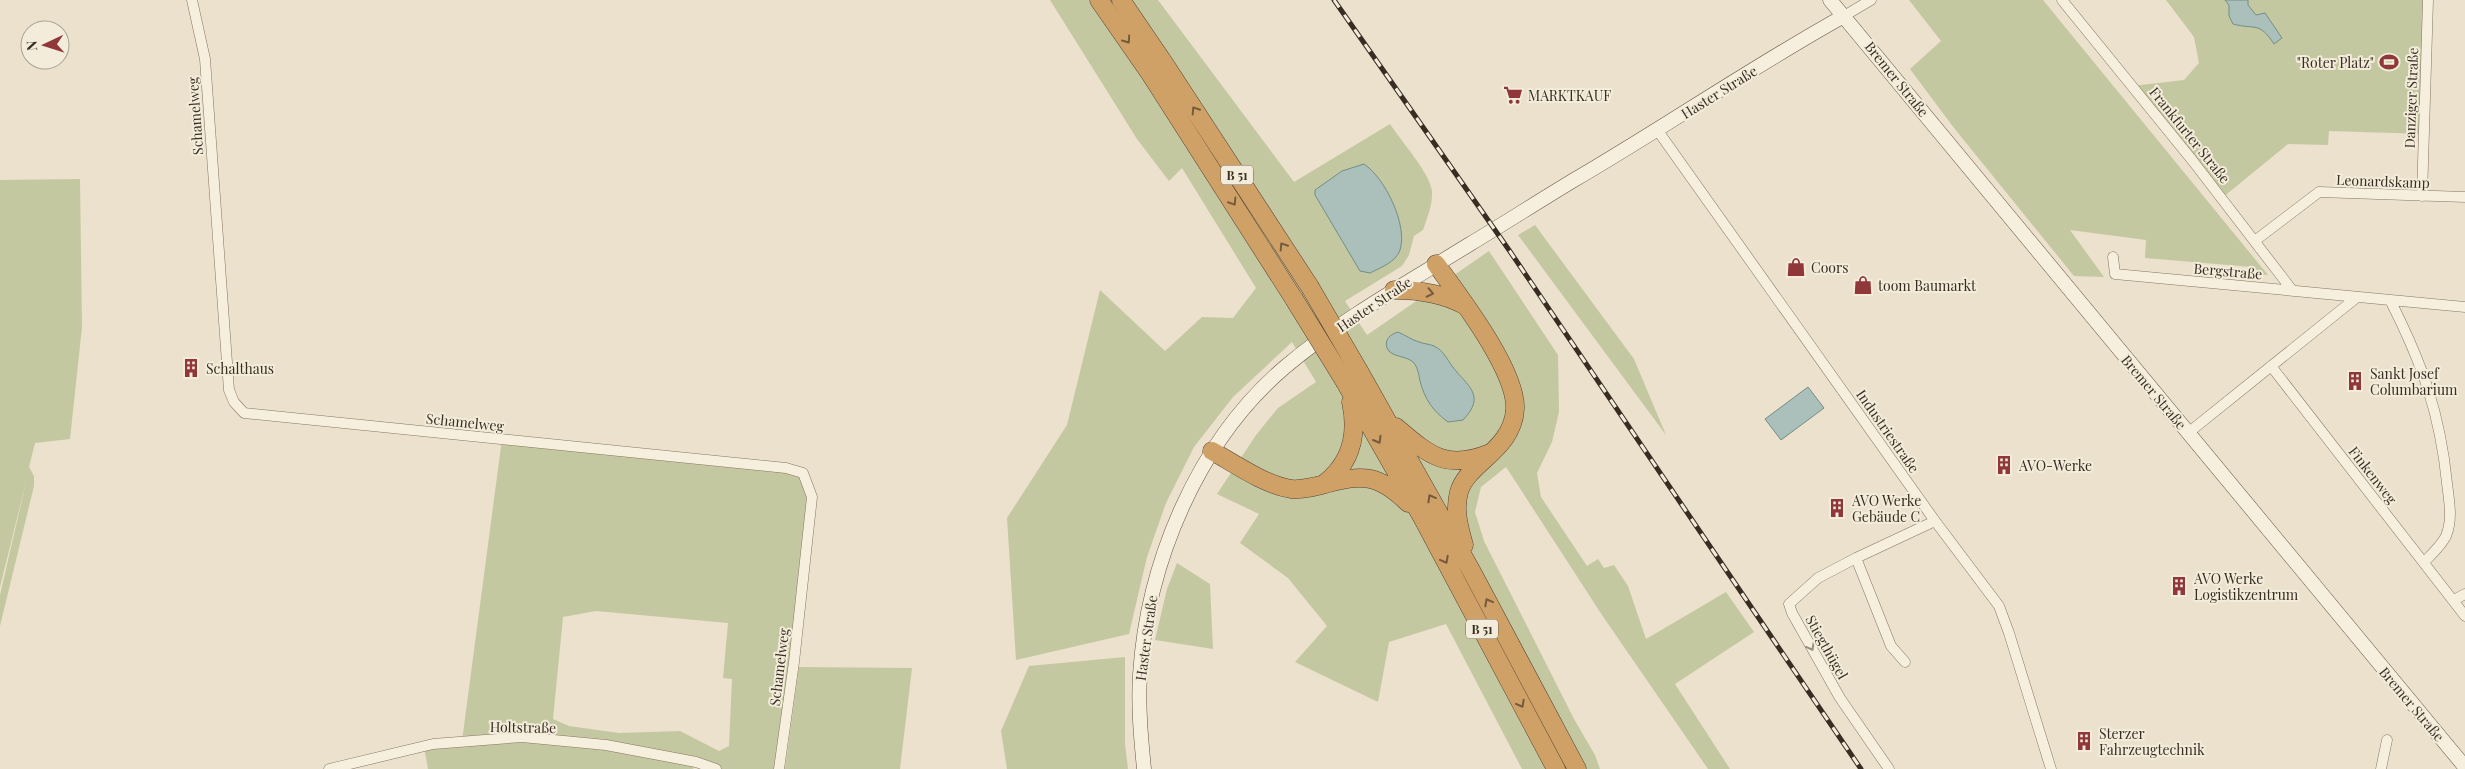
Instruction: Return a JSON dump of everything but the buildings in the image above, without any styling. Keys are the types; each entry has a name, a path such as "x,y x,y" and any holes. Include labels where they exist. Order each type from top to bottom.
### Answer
{"highway":[{"name":"B 51","path":"1099,0 1149,72 1294,299 1352,377 1386,418 1472,572 1576,769"},
{"name":"B 51","path":"1121,0 1310,287 1352,377 1422,517 1556,769"},
{"path":"1436,264 1497,354 1512,386 1516,409 1512,426 1493,452 1469,476 1459,491 1457,514 1472,572"},
{"path":"1394,290 1429,292 1450,298 1464,306"},
{"path":"1322,485 1336,475 1353,443 1355,421 1352,377"},
{"path":"1386,418 1422,450 1440,459 1475,459 1493,452"},
{"path":"1212,451 1266,481 1292,489 1312,488 1344,478 1367,477 1381,481 1398,493 1422,517"}],"street":[{"name":"Schamelweg","path":"192,0 205,59 229,390 234,402 244,413 786,468 803,473 812,496 794,662 779,769"},
{"name":"Bremer Straße","path":"1830,0 2465,767"},
{"name":"Bremer Straße","path":"1836,0 1844,16"},
{"path":"1844,16 1872,0"},
{"name":"Frankfurter Straße","path":"2062,0 2256,240 2292,290"},
{"name":"Danziger Straße","path":"2422,196 2428,0"},
{"name":"Haster Straße","path":"1144,769 1139,706 1140,674 1147,615 1166,546 1182,509 1212,451 1246,406 1284,367 1394,290 1844,16"},
{"name":"Industriestraße","path":"1658,131 1935,521 1999,606 2052,769"},
{"name":"Leonardskamp","path":"2256,240 2320,192 2465,197"},
{"name":"Bergstraße","path":"2113,258 2115,274 2465,307"},
{"path":"2188,433 2356,298"},
{"path":"2390,300 2413,347 2432,395 2445,456 2451,516 2446,536 2424,562"},
{"name":"Finkenweg","path":"2271,366 2465,616"},
{"name":"Stiegthügel","path":"1886,765 1840,698 1792,613 1789,604 1818,578 1935,521"},
{"path":"1856,558 1891,646 1905,662"},
{"path":"2454,600 2465,594"},
{"name":"Holtstraße","path":"329,769 433,744 522,737 606,745 696,762 716,769"},
{"path":"2381,769 2387,740"}],"green space":[{"path":"1050,0 1158,0 1294,182 1390,124 1426,175 1432,191 1431,206 1423,230 1414,236 1409,255 1402,266 1345,301 1367,335 1489,251 1558,355 1559,412 1552,442 1537,473 1541,497 1587,566 1598,559 1604,568 1614,565 1628,586 1646,639 1726,592 1754,632 1675,684 1730,769 1708,769 1602,615 1506,467 1481,487 1475,512 1484,541 1574,719 1595,755 1600,769 1522,769 1446,624 1389,642 1378,702 1295,662 1327,626 1288,578 1240,543 1259,514 1217,494 1256,435 1278,408 1316,382 1292,342 1233,397 1194,447 1166,503 1147,557 1129,634 1016,660 1007,518 1067,425 1100,290 1165,351 1202,317 1233,318 1256,288 1182,168 1169,181 1137,139"},
{"path":"1909,0 2043,0 2268,275 2252,274 2252,267 2145,258 2146,240 2070,230 2104,277 2074,276 1954,128 1910,69 1941,41"},
{"path":"2166,0 2428,0 2424,134 2329,131 2328,145 2288,144 2222,198 2132,86 2184,80 2199,63 2194,37"},
{"path":"80,179 82,327 70,439 35,443 29,467 34,476 34,486 0,626 0,595 27,478 0,587 0,180"},
{"path":"1535,225 1634,359 1666,435 1518,235"},
{"path":"502,439 803,473 812,497 779,769 716,769 696,762 693,769 428,769 424,746 462,741","holes":["596,611 728,623 723,678 732,679 729,746 719,751 680,731 619,733 569,726 553,719 563,617"]},
{"path":"1177,563 1210,584 1213,649 1155,640 1167,589"},
{"path":"1125,657 1125,744 1128,769 1007,769 1001,731 1029,666"},
{"path":"799,667 912,668 900,769 785,769"}],"water":[{"path":"2225,0 2248,0 2248,5 2256,15 2265,13 2282,38 2274,44 2260,29 2233,24 2229,16 2229,5"},
{"path":"1364,164 1380,180 1393,203 1398,215 1402,240 1400,250 1395,258 1370,273 1360,271 1315,195 1315,190 1342,171"},
{"path":"1398,332 1437,348 1468,385 1474,397 1474,404 1463,420 1448,422 1438,414 1424,394 1414,363 1389,351 1386,342"},
{"path":"1808,387 1824,408 1781,440 1765,419"}],"railway":[{"path":"1334,0 1509,250 1861,769"}],"place":[{"name":"\"Roter Platz\"","path":"2389,62"},
{"name":"MARKTKAUF","path":"1513,95"},
{"name":"Coors","path":"1796,267"},
{"name":"toom Baumarkt","path":"1863,285"},
{"name":"Schalthaus","path":"191,368"},
{"name":"Sankt Josef Columbarium","path":"2355,381"},
{"name":"AVO-Werke","path":"2004,465"},
{"name":"AVO Werke Gebäude C","path":"1837,508"},
{"name":"AVO Werke Logistikzentrum","path":"2179,586"},
{"name":"Sterzer Fahrzeugtechnik","path":"2084,741"}]}
